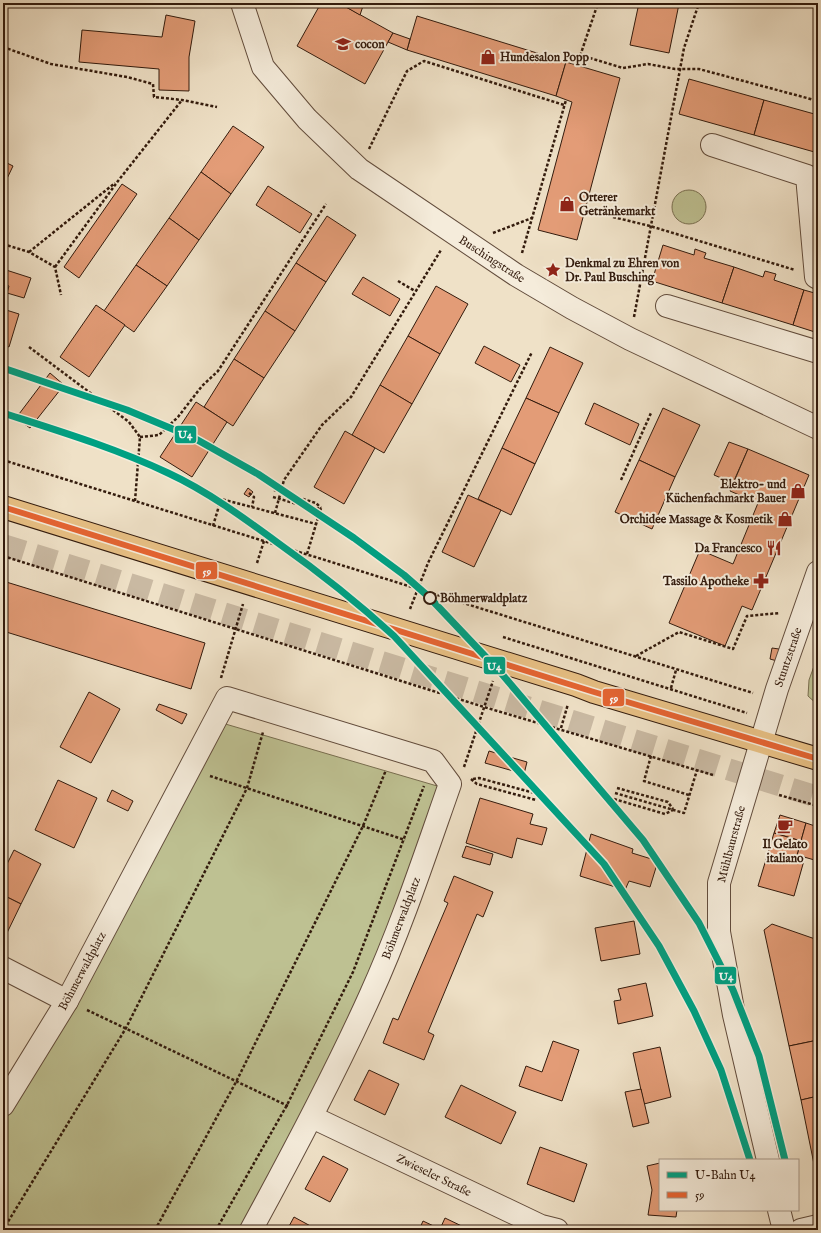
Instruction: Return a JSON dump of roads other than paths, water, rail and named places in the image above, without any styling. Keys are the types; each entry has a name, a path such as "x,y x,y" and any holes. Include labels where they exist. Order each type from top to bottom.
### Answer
{"main road":[{"path":"3,507 568,682 594,692 818,759"}],"street":[{"name":"Buschingstraße","path":"242,3 263,67 307,119 359,169 459,238 516,275 630,339 818,428"},
{"path":"712,145 807,176 817,277"},
{"path":"667,306 818,352"},
{"name":"Stuntzstraße","path":"761,742 777,689 818,572"},
{"name":"Böhmerwaldplatz","path":"3,1105 67,1001 227,698 432,761 450,784 371,995 312,1117 251,1230"},
{"name":"Mühlbaurstraße","path":"761,742 719,883 719,932 734,1015 768,1159"},
{"path":"3,968 67,1001"},
{"name":"Zwieseler Straße","path":"312,1117 546,1229"},
{"path":"779,1211 784,1230"},
{"path":"801,1230 818,1226"}],"tunnel":[{"path":"3,545 818,797"}],"metro line":[{"name":"U4","path":"3,368 127,410 194,438 258,474 354,538 404,575 429,597 501,673 643,840 699,923 733,990 759,1056 785,1159"},
{"name":"U4","path":"3,413 87,440 148,464 183,480 211,496 239,515 308,565 352,599 394,636 604,864 659,946 694,1011 721,1070 750,1159"}],"place":[{"name":"cocon","path":"343,44"},
{"name":"Hundesalon Popp","path":"488,57"},
{"name":"Orterer Getränkemarkt","path":"567,204"},
{"name":"Denkmal zu Ehren von Dr. Paul Busching","path":"553,270"},
{"name":"Elektro- und Küchenfachmarkt Bauer","path":"798,491"},
{"name":"Orchidee Massage & Kosmetik","path":"785,519"},
{"name":"Da Francesco","path":"774,548"},
{"name":"Tassilo Apotheke","path":"761,581"},
{"name":"Böhmerwaldplatz","path":"430,598"},
{"name":"Il Gelato italiano","path":"785,826"}]}
